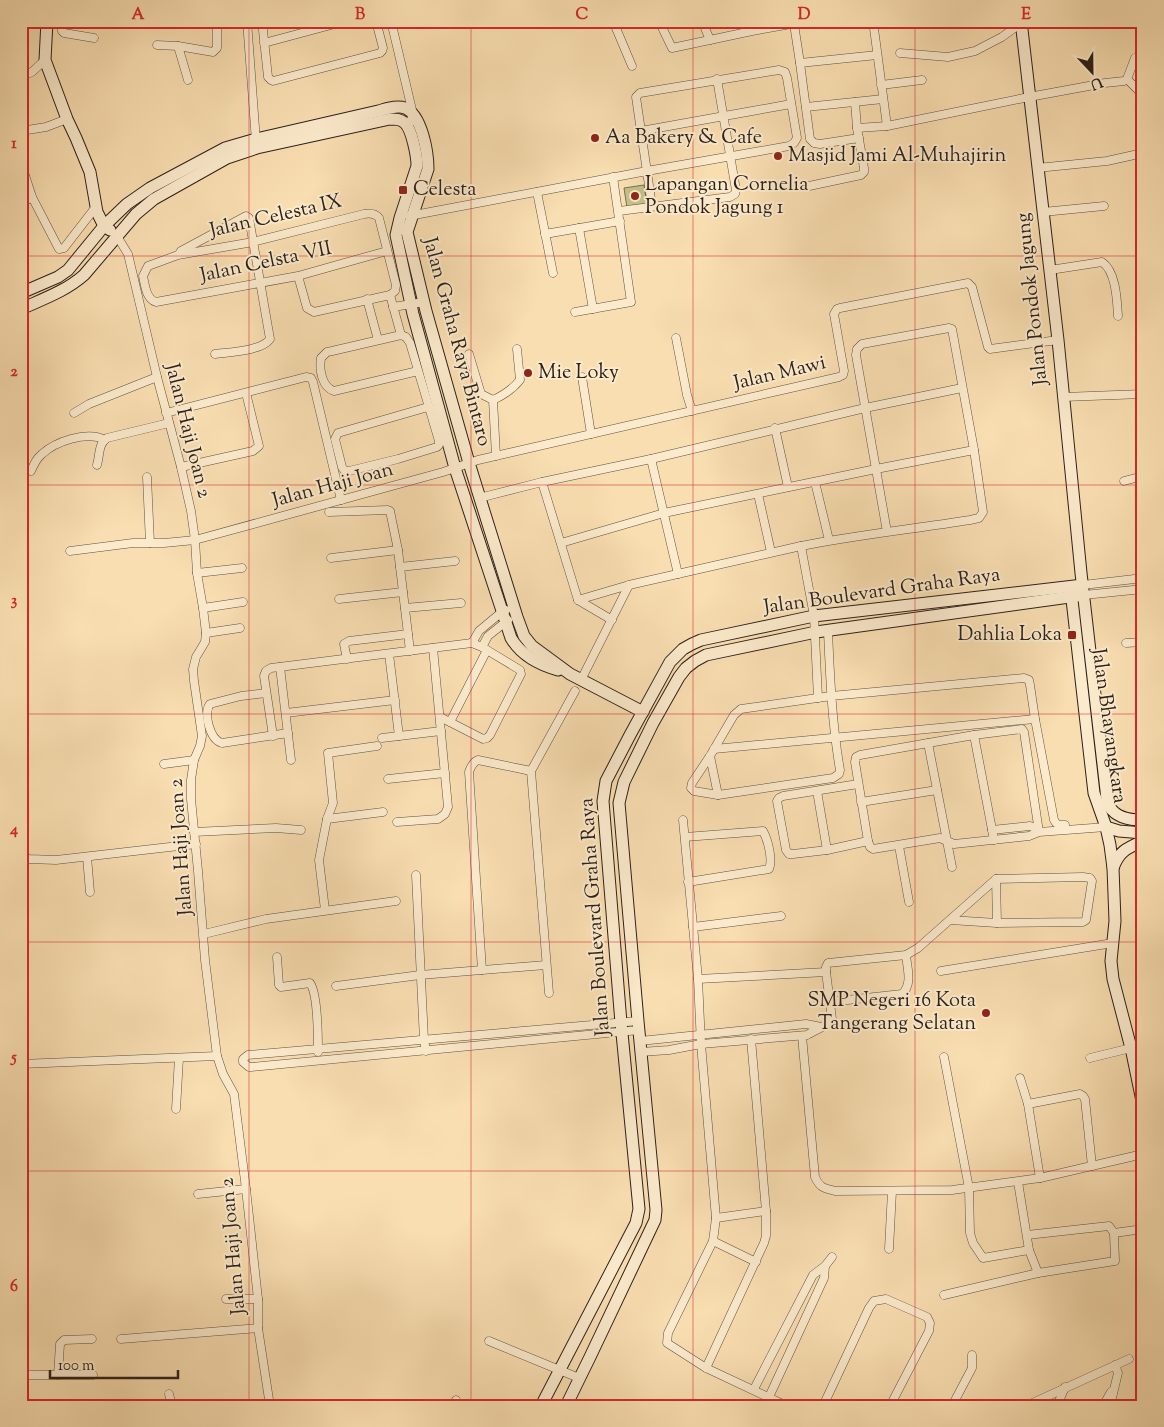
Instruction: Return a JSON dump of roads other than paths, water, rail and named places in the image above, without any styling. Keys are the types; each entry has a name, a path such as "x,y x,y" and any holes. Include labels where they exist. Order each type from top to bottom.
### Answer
{"main road":[{"path":"47,21 45,60 67,119 90,172 95,208 104,226 117,236"},
{"name":"Jalan Pondok Jagung","path":"1021,22 1058,340 1084,590"},
{"path":"21,308 75,283 136,214 154,199 227,158 256,144 395,107 404,108 413,114"},
{"name":"Jalan Graha Raya Bintaro","path":"413,114 418,122 428,159 428,169 396,235 412,309 455,468 510,614"},
{"path":"21,293 58,277 68,270 104,226 127,204 159,183 225,148 390,119 404,122 408,128"},
{"name":"Jalan Graha Raya Bintaro","path":"408,128 417,157 417,166 406,217 407,232 425,306 474,461 479,498 510,614 511,638 524,654 550,668 570,674 643,712"},
{"path":"1071,592 1081,573"},
{"name":"Jalan Boulevard Graha Raya","path":"566,1406 655,1220 656,1210 619,803 624,782 653,722 679,677 694,661 706,655 816,632 1084,590"},
{"name":"Jalan Bhayangkara","path":"1084,590 1107,799 1112,810 1119,815 1132,819 1143,819"},
{"name":"Jalan Boulevard Graha Raya","path":"541,1406 638,1216 639,1209 603,802 606,781 670,662 683,649 701,640 814,616 1071,592"},
{"name":"Jalan Bhayangkara","path":"1071,592 1094,793 1106,827 1113,868 1115,922 1111,961 1113,980 1141,1085 1143,1104"},
{"path":"1106,827 1132,833 1143,833"},
{"path":"1113,868 1120,853 1143,841"}],"street":[{"path":"62,21 62,31 64,34 94,38"},
{"path":"157,45 178,46 213,52 217,48 217,21"},
{"path":"262,21 268,77 271,80 380,53 383,48 376,21"},
{"path":"264,43 346,21"},
{"path":"391,21 413,114 408,128"},
{"path":"613,21 632,66"},
{"path":"659,21 672,48 752,31 772,24 794,24 808,21"},
{"path":"702,21 710,40"},
{"path":"748,21 752,31"},
{"path":"873,21 887,126"},
{"path":"900,52 948,57 975,51 1002,37 1021,22"},
{"path":"247,23 256,144"},
{"path":"794,24 810,139 814,143 820,144 859,138"},
{"path":"178,46 188,80"},
{"path":"800,63 877,55"},
{"path":"857,128 887,126 1029,97 1124,81 1127,79 1135,58"},
{"path":"21,77 32,72 45,60"},
{"path":"406,217 647,171 789,146 794,144 797,138 785,72 779,70 717,79 640,93 636,97 647,171 652,206"},
{"path":"619,211 730,197 735,194 731,156 717,79"},
{"path":"1127,79 1143,95"},
{"path":"881,85 922,80"},
{"path":"806,107 883,99"},
{"path":"810,186 864,172 855,102"},
{"path":"641,131 791,104"},
{"path":"21,131 46,127 67,119"},
{"path":"1037,168 1106,161 1143,153"},
{"path":"21,163 32,197 59,249 64,248 95,208"},
{"path":"575,312 631,302 613,178"},
{"path":"536,192 553,273"},
{"path":"21,204 32,197"},
{"path":"1043,212 1104,206"},
{"name":"Jalan Celesta IX","path":"152,300 149,297 143,276 148,266 178,255 253,242 364,214 374,214 379,218 387,251"},
{"name":"Jalan Celesta IX","path":"178,255 181,251 246,216 248,216 253,242"},
{"path":"545,234 620,221"},
{"path":"579,228 593,309"},
{"name":"Jalan Haji Joan 2","path":"117,236 128,254 156,377 181,467 191,511 195,540 197,573 206,632 205,642 196,656 193,669 202,736 190,780 205,960 217,1056 223,1074 234,1094 258,1299 258,1328 270,1406"},
{"path":"215,354 250,349 268,342 270,339 253,242"},
{"path":"298,276 307,308 311,312 390,295 396,285 387,251"},
{"name":"Jalan Celsta VII","path":"152,300 156,302 261,284 298,276 387,251"},
{"path":"1050,270 1102,262 1105,264 1115,288 1118,316"},
{"name":"Jalan Mawi","path":"474,461 839,377 844,371 834,314 840,308 968,283 972,287 990,350 1058,340"},
{"path":"390,295 401,335"},
{"path":"367,299 378,340"},
{"path":"396,317 412,309 425,306"},
{"path":"393,307 412,309"},
{"path":"578,600 629,585 829,540 887,532 976,519 983,512 952,329 949,328 862,344 857,348 856,356 887,532"},
{"path":"418,370 334,391 329,389 323,379 320,358 332,351 401,335 406,337 409,340 418,370 428,407 439,441 437,447 398,459 344,470 339,460 335,439 338,433 428,407"},
{"path":"676,338 692,411"},
{"path":"493,400 508,392 520,380 517,349"},
{"path":"469,354 481,394 493,400"},
{"path":"74,412 156,377"},
{"path":"166,413 306,377 312,379 341,500"},
{"path":"582,377 591,434"},
{"path":"479,498 542,482 651,459 775,428 962,388"},
{"path":"181,467 257,449 259,446 246,393"},
{"path":"1063,397 1143,394"},
{"path":"493,400 496,456"},
{"path":"97,465 101,444 105,440 169,423"},
{"path":"775,428 788,488"},
{"path":"31,471 35,462 46,451 67,440 86,436 100,437 105,440"},
{"path":"561,543 664,513 974,450"},
{"path":"651,459 678,574"},
{"name":"Jalan Haji Joan","path":"70,552 133,543 195,540 455,468 474,461"},
{"path":"1124,480 1143,476"},
{"path":"147,477 150,543"},
{"path":"542,482 578,600 612,620"},
{"path":"815,482 829,540"},
{"path":"758,494 771,552"},
{"path":"329,512 390,511 398,550 410,651"},
{"path":"801,546 816,632 818,698"},
{"path":"331,558 398,550"},
{"path":"400,567 456,561"},
{"path":"197,573 242,568"},
{"name":"Jalan Boulevard Graha Raya","path":"1084,590 1143,578"},
{"path":"582,680 629,585"},
{"name":"Jalan Boulevard Graha Raya","path":"1084,590 1143,589"},
{"path":"338,599 403,592"},
{"path":"203,608 243,602"},
{"path":"404,608 460,603"},
{"path":"472,643 479,631 510,614"},
{"path":"450,722 488,636 510,614"},
{"path":"206,632 240,628"},
{"path":"828,631 831,696 839,774 833,778 718,795 694,791 691,788 692,783 734,715 741,709 831,696 1024,678 1030,683 1054,820 1059,825 1065,825"},
{"path":"347,659 344,644 349,641 408,634"},
{"path":"1126,643 1143,642"},
{"path":"273,736 264,676 266,671 271,668 472,643 519,669 521,673 490,736 487,738 482,738 440,717"},
{"path":"397,822 438,819 445,814 448,806 433,648"},
{"path":"389,654 399,736"},
{"path":"280,667 291,760"},
{"path":"549,993 531,771 575,691"},
{"path":"266,693 213,702 207,709 213,736 218,743 222,744 288,733"},
{"path":"286,713 395,700"},
{"path":"712,752 1035,719"},
{"path":"1039,831 1022,729 974,735 856,757 858,784 868,841 870,847 874,849 940,838 954,844 1018,838 1029,836 1039,831 1106,827"},
{"path":"382,738 441,731"},
{"path":"974,735 994,840"},
{"path":"928,743 952,867"},
{"path":"324,910 319,860 327,820 333,803 328,752 376,746"},
{"path":"712,752 718,795"},
{"path":"164,764 194,760"},
{"path":"482,970 469,772 472,764 478,760 531,771"},
{"path":"388,779 446,773"},
{"path":"858,784 783,796 777,801 786,850 789,854 827,850 868,841"},
{"path":"861,802 937,790"},
{"path":"817,791 827,850"},
{"path":"327,820 383,812"},
{"path":"683,820 698,979 700,1035 716,1218 713,1241 668,1333 667,1343 706,1368 787,1406"},
{"path":"992,830 1030,826 1039,831"},
{"path":"1016,827 1018,838"},
{"path":"194,832 276,828 301,830"},
{"path":"684,838 763,831 767,838 771,865 769,869 688,882"},
{"path":"21,856 29,859 43,860 87,857 196,844"},
{"path":"899,846 909,902"},
{"path":"87,857 90,892"},
{"path":"416,875 420,975 426,1051"},
{"path":"622,1028 426,1051 251,1067 242,1062 248,1055 424,1040 622,1028 669,1050 701,1044 807,1035 826,1025 832,1019 826,972 828,963 906,955 918,948 996,879 1083,877 1090,878 1092,881 1086,920 1079,922 997,923 950,920"},
{"path":"996,879 997,923"},
{"path":"204,934 266,919 396,901"},
{"path":"693,927 781,916"},
{"path":"941,971 1112,943"},
{"path":"829,1002 902,994 907,989 909,981 906,955"},
{"path":"277,957 280,987 310,983 313,986 316,1004 319,1060"},
{"path":"336,986 420,975 546,965"},
{"path":"698,979 826,972"},
{"path":"640,1036 700,1035 806,1024 821,1027"},
{"path":"802,1036 816,1177 818,1184 823,1188 835,1191 970,1188 1040,1178 1143,1154"},
{"path":"706,1368 756,1262 766,1236 766,1211 751,1039"},
{"path":"1090,1058 1131,1048"},
{"path":"21,1064 217,1056"},
{"path":"944,1057 970,1188 970,1233 973,1243 983,1258 1029,1250"},
{"path":"176,1109 179,1058"},
{"path":"1020,1078 1028,1104 1040,1178"},
{"path":"1028,1104 1080,1094 1083,1096 1085,1099 1092,1166"},
{"path":"1018,1182 1029,1250 1038,1273"},
{"path":"198,1194 246,1189"},
{"path":"889,1249 892,1191"},
{"path":"716,1218 766,1211"},
{"path":"944,1295 1038,1273 1115,1261 1114,1232 1109,1226 1027,1235"},
{"path":"1114,1232 1143,1229"},
{"path":"713,1241 756,1262"},
{"path":"754,1389 813,1275 826,1266 832,1257"},
{"path":"769,1397 824,1278 826,1266"},
{"path":"226,1299 258,1299"},
{"path":"823,1406 869,1308 874,1301 886,1299 927,1317 930,1323 929,1331 890,1406"},
{"path":"121,1338 258,1328"},
{"path":"58,1375 61,1342 64,1340 92,1339"},
{"path":"489,1341 579,1378"},
{"path":"21,1350 23,1353 22,1406"},
{"path":"952,1406 972,1368 972,1355"},
{"path":"1026,1406 1130,1359"},
{"path":"1110,1406 1118,1373 1115,1365"},
{"path":"23,1374 93,1375"},
{"path":"1057,1406 1065,1387"},
{"path":"1103,1406 1114,1388"},
{"path":"170,1394 172,1406"}],"place":[{"name":"Aa Bakery & Cafe","path":"595,138"},
{"name":"Masjid Jami Al-Muhajirin","path":"778,156"},
{"name":"Celesta","path":"403,190"},
{"name":"Lapangan Cornelia Pondok Jagung 1","path":"635,196"},
{"name":"Mie Loky","path":"528,373"},
{"name":"Dahlia Loka","path":"1072,635"},
{"name":"SMP Negeri 16 Kota Tangerang Selatan","path":"986,1013"}]}
